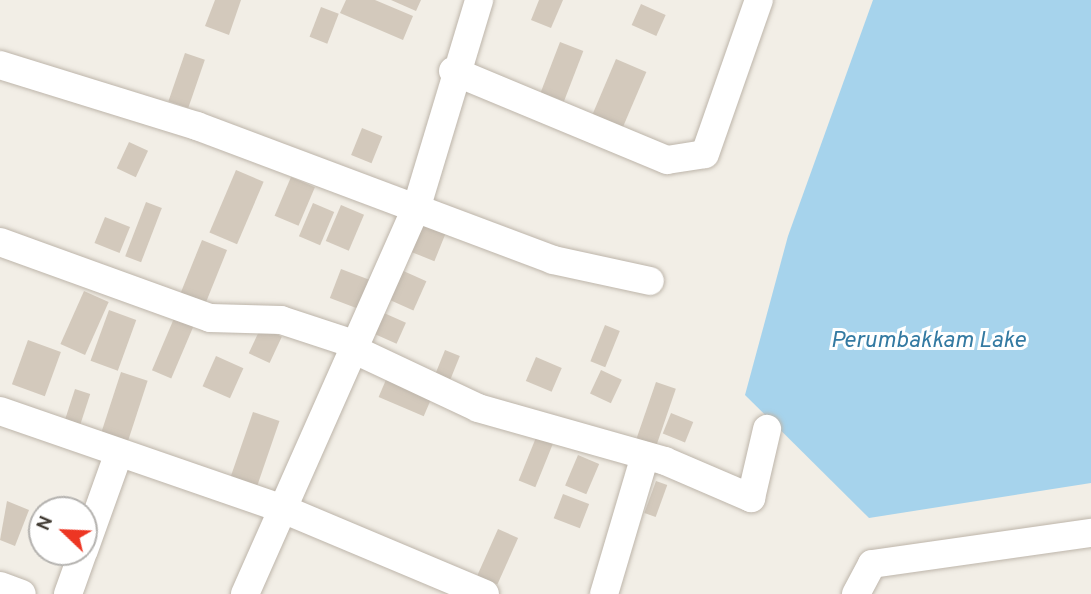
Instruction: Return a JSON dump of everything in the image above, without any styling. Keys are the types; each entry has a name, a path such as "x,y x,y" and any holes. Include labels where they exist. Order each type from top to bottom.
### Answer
{"street":[{"path":"245,594 416,206 453,71 479,0"},
{"path":"453,71 667,160 705,154 760,0"},
{"path":"0,65 197,126 416,206 553,260 650,281"},
{"path":"0,242 210,318 281,320 356,347 478,408 645,456 751,498 768,429"},
{"path":"0,411 118,455 283,509 423,582 485,594"},
{"path":"98,511 118,455"},
{"path":"604,594 645,456"},
{"path":"856,594 872,564 1091,533"},
{"path":"68,594 78,566"},
{"path":"0,586 22,594"}],"water":[{"name":"Perumbakkam Lake","path":"873,0 1091,0 1091,483 869,518 745,395 788,236"}],"building":[{"path":"215,0 241,0 229,35 205,26"},
{"path":"346,0 375,0 413,16 403,40 340,13"},
{"path":"391,0 421,0 416,11"},
{"path":"539,0 563,0 551,28 531,20"},
{"path":"641,4 666,15 656,36 632,25"},
{"path":"321,7 339,14 327,44 310,37"},
{"path":"560,42 583,51 564,101 541,92"},
{"path":"185,53 205,60 188,108 168,101"},
{"path":"616,59 646,72 623,127 593,114"},
{"path":"362,128 382,136 372,163 351,155"},
{"path":"129,142 148,151 136,177 117,168"},
{"path":"236,170 264,182 237,244 209,233"},
{"path":"291,177 315,187 299,226 275,216"},
{"path":"146,202 162,208 141,262 125,256"},
{"path":"313,203 334,212 320,245 299,236"},
{"path":"341,205 364,215 349,251 326,241"},
{"path":"105,217 130,227 120,253 95,243"},
{"path":"421,217 448,228 434,261 408,250"},
{"path":"202,240 227,250 203,309 178,298"},
{"path":"341,269 370,280 359,309 330,298"},
{"path":"399,269 426,281 413,310 386,298"},
{"path":"84,291 109,302 85,355 60,344"},
{"path":"109,310 136,320 118,371 91,361"},
{"path":"384,313 406,323 397,344 375,334"},
{"path":"175,316 194,324 171,379 152,370"},
{"path":"605,325 620,331 605,367 590,361"},
{"path":"261,327 282,337 270,363 249,353"},
{"path":"28,340 61,352 45,396 12,384"},
{"path":"445,350 460,356 450,379 436,373"},
{"path":"216,356 243,368 230,398 203,386"},
{"path":"536,357 562,368 552,392 526,381"},
{"path":"601,370 622,380 611,403 590,394"},
{"path":"121,372 148,381 128,442 101,434"},
{"path":"388,375 433,394 424,416 379,397"},
{"path":"656,382 676,389 655,448 635,442"},
{"path":"75,389 90,394 78,432 63,427"},
{"path":"253,412 279,421 256,489 230,480"},
{"path":"671,413 693,422 685,442 663,433"},
{"path":"537,435 554,442 535,487 519,480"},
{"path":"578,455 599,464 586,494 565,485"},
{"path":"656,481 667,485 656,517 644,513"},
{"path":"563,494 589,504 580,528 554,518"},
{"path":"7,501 28,510 15,546 0,540"},
{"path":"498,529 518,538 497,585 477,576"}]}
